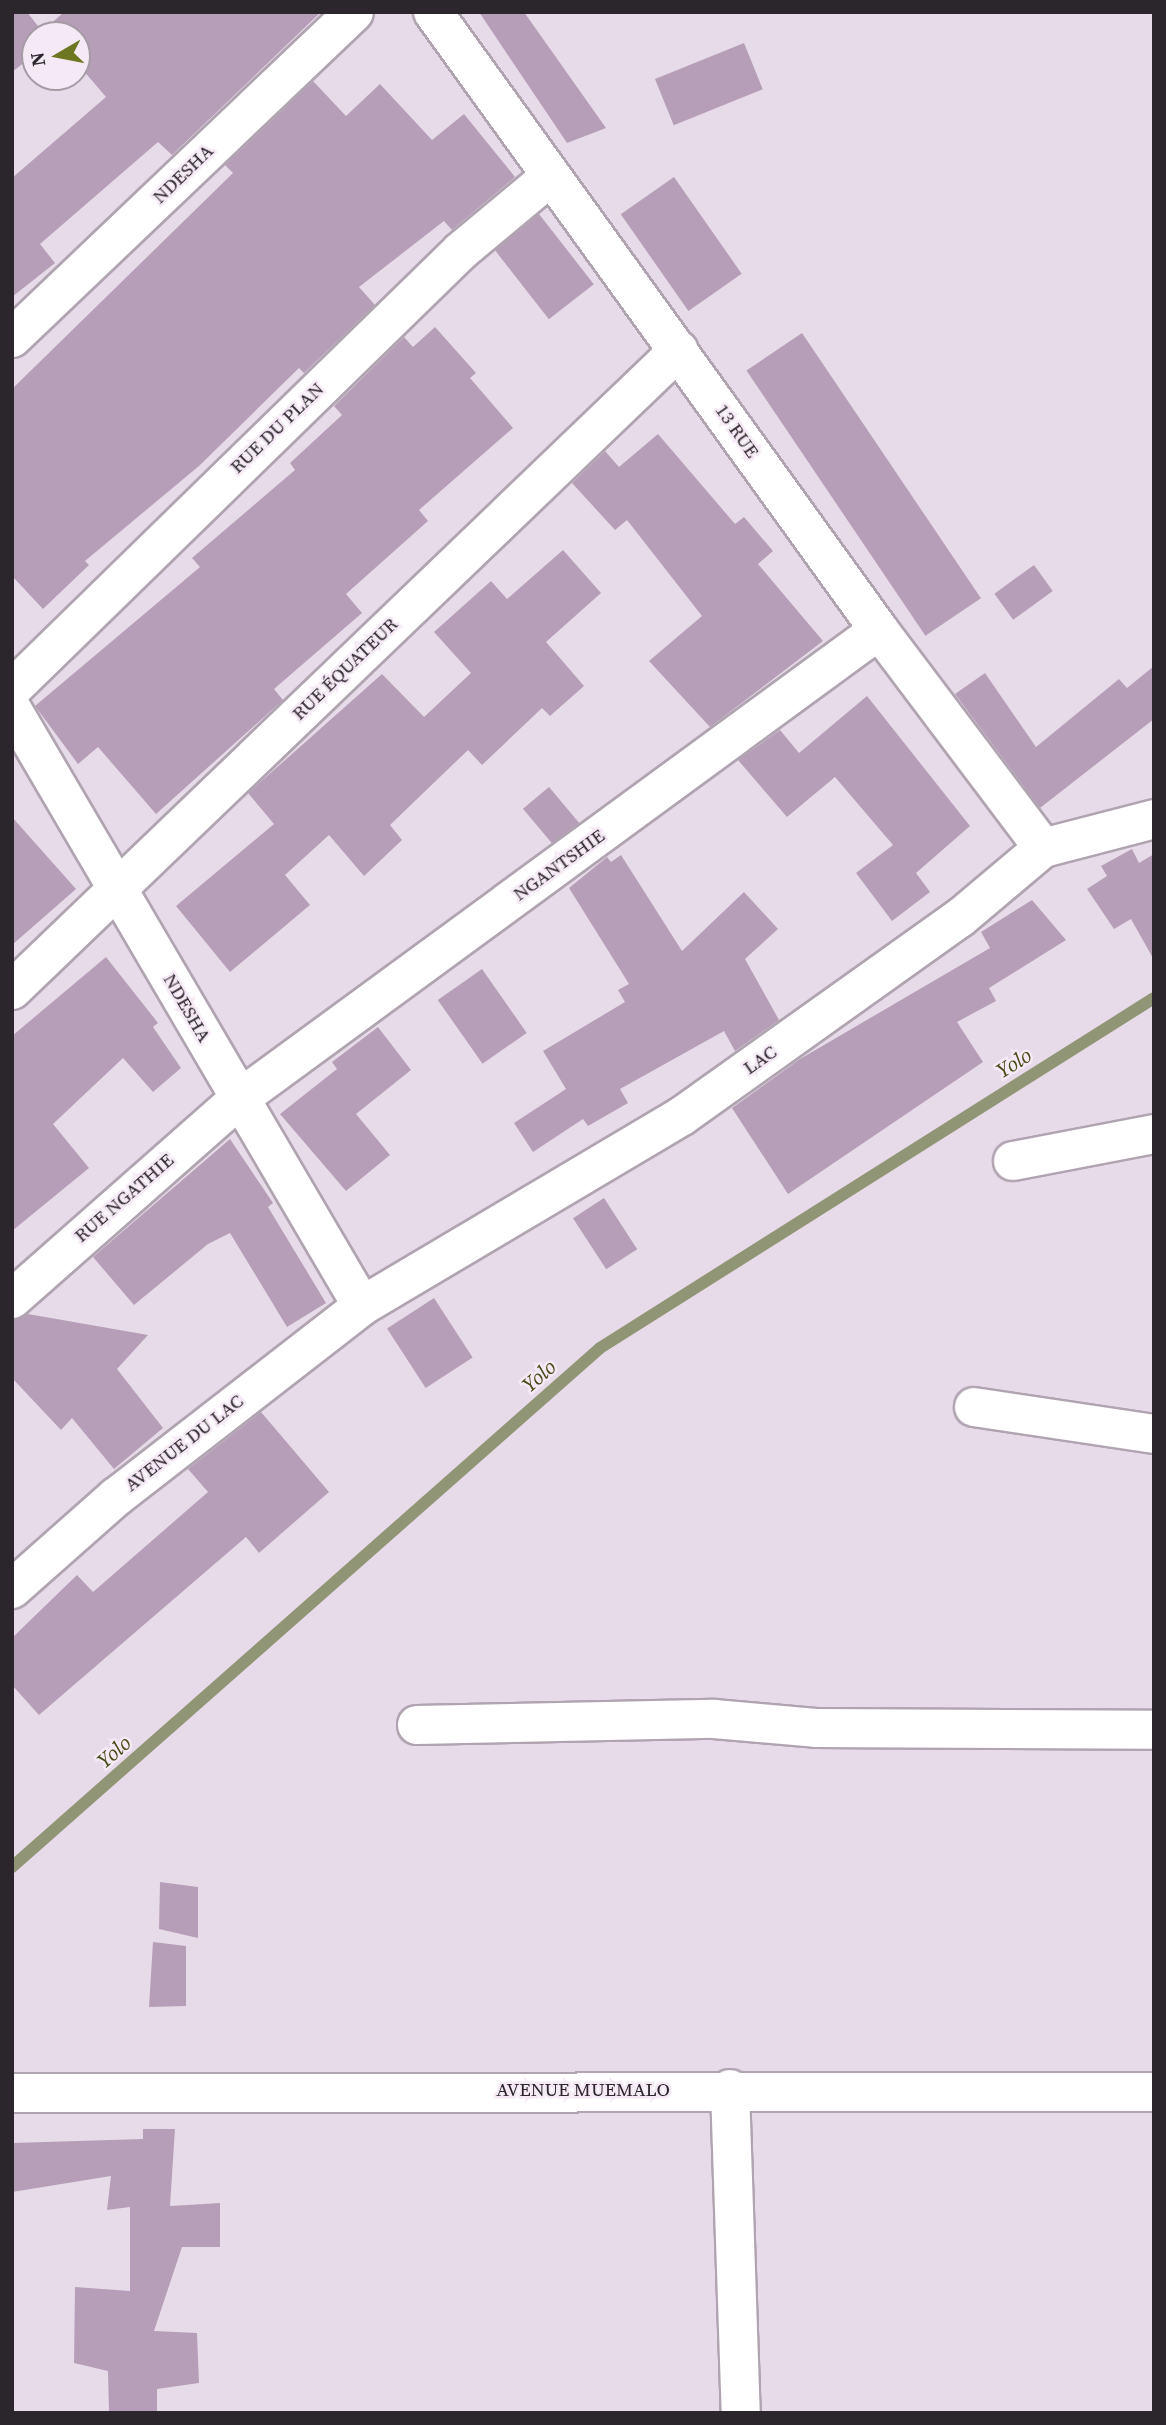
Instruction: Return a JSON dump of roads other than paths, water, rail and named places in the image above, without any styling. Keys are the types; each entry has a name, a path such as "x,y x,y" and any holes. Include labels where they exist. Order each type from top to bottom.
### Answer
{"street":[{"name":"NDESHA","path":"12,338 354,12"},
{"name":"13 RUE","path":"433,12 879,630 1043,848"},
{"name":"RUE DU PLAN","path":"12,689 461,251 551,176"},
{"name":"RUE ÉQUATEUR","path":"12,990 120,890 679,350"},
{"name":"NGANTSHIE","path":"239,1100 879,630"},
{"name":"NDESHA","path":"12,709 362,1306"},
{"name":"LAC","path":"362,1306 682,1116 960,918 1043,848 1154,819"},
{"name":"RUE NGATHIE","path":"12,1298 239,1100"},
{"path":"1013,1161 1154,1134"},
{"name":"AVENUE DU LAC","path":"12,1589 116,1497 362,1306"},
{"path":"974,1407 1154,1434"},
{"path":"417,1726 714,1719 816,1728 1154,1730"},
{"path":"730,2089 741,2413"},
{"name":"AVENUE MUEMALO","path":"12,2093 730,2089 1154,2092"}],"waterway":[{"name":"Yolo","path":"12,1867 600,1348 1154,998"}]}
